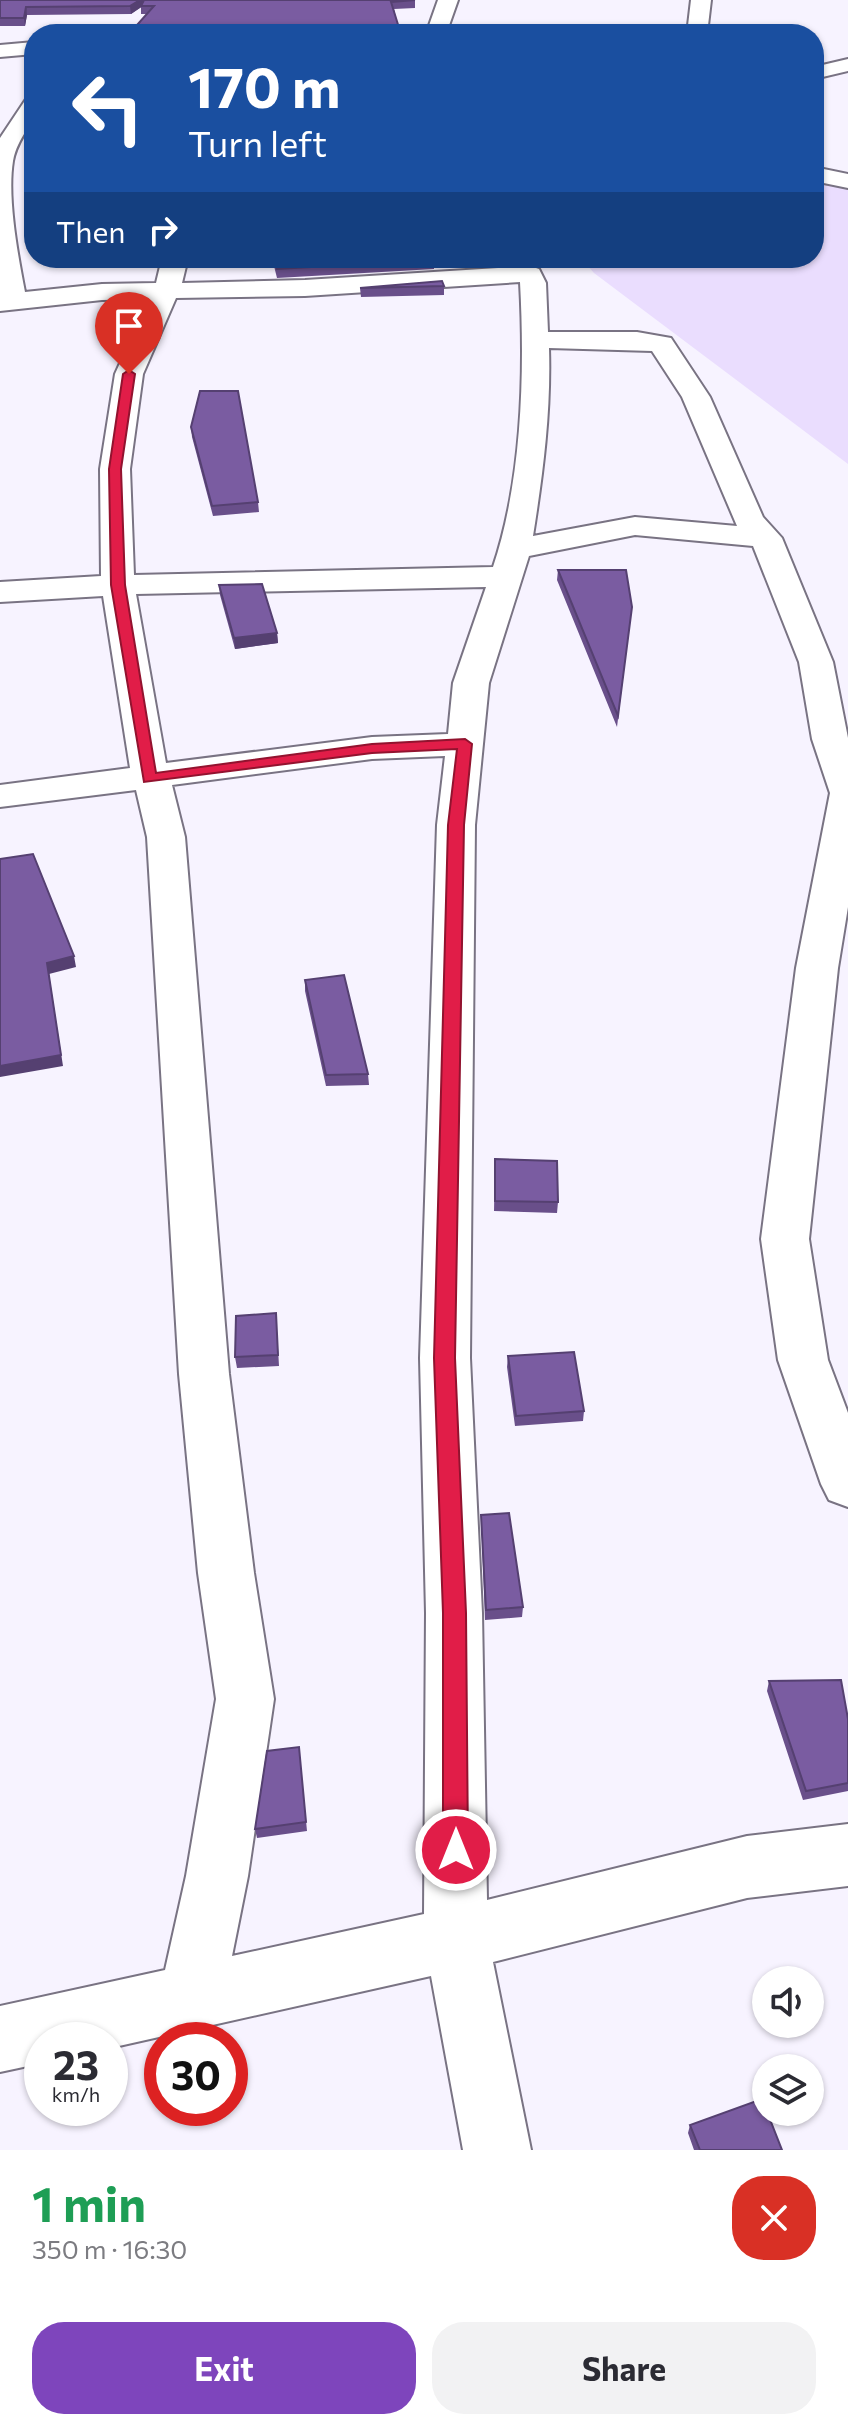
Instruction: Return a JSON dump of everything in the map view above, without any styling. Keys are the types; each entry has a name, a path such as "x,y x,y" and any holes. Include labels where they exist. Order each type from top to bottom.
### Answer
{"street":[{"path":"440,24 448,0"},
{"path":"698,24 701,0"},
{"path":"0,51 24,49"},
{"path":"824,71 848,65"},
{"path":"824,76 848,82"},
{"path":"24,118 8,164 7,302 102,292 171,274 305,288 540,268 535,296 536,388 529,465 509,563 471,683 456,825 445,1358 454,1613 456,1939 497,2150"},
{"path":"833,178 848,157"},
{"path":"171,274 129,374 115,469 118,585 150,778 159,800 166,837 204,1374 226,1573 245,1699 217,1876 191,1998"},
{"path":"536,340 652,341 661,344 696,397 749,521 766,538 816,662 830,739 848,793 817,968 785,1239 803,1360 848,1484"},
{"path":"0,592 509,563 635,526 766,538"},
{"path":"0,796 372,748 465,744"},
{"path":"0,2039 456,1939 747,1867 848,1855"}],"shaded area":[{"path":"824,184 848,189 848,464 590,268 824,268"}],"building":[{"path":"0,0 140,0 130,6 26,7 24,18 0,18"},
{"path":"144,0 415,0 391,2 398,24 138,24 154,6 141,6"},
{"path":"442,281 444,286 360,288"},
{"path":"200,391 238,391 258,502 212,506 191,427"},
{"path":"558,570 626,570 632,607 618,716"},
{"path":"262,584 277,633 234,638 219,585"},
{"path":"33,854 74,956 47,963 61,1055 0,1066 0,859"},
{"path":"344,975 368,1074 326,1075 305,980"},
{"path":"495,1159 557,1161 558,1202 495,1201"},
{"path":"276,1313 278,1355 235,1357 236,1316"},
{"path":"574,1352 584,1411 516,1416 508,1356"},
{"path":"509,1513 523,1607 486,1610 481,1515"},
{"path":"841,1680 848,1719 848,1783 806,1791 769,1681"},
{"path":"299,1747 306,1822 255,1829 267,1751"},
{"path":"752,2103 752,2126 773,2126 782,2150 700,2150 690,2125"}],"route":[{"path":"129,374 115,469 118,585 150,778 372,748 465,744 456,825 445,1358 454,1613 456,1850"}]}
